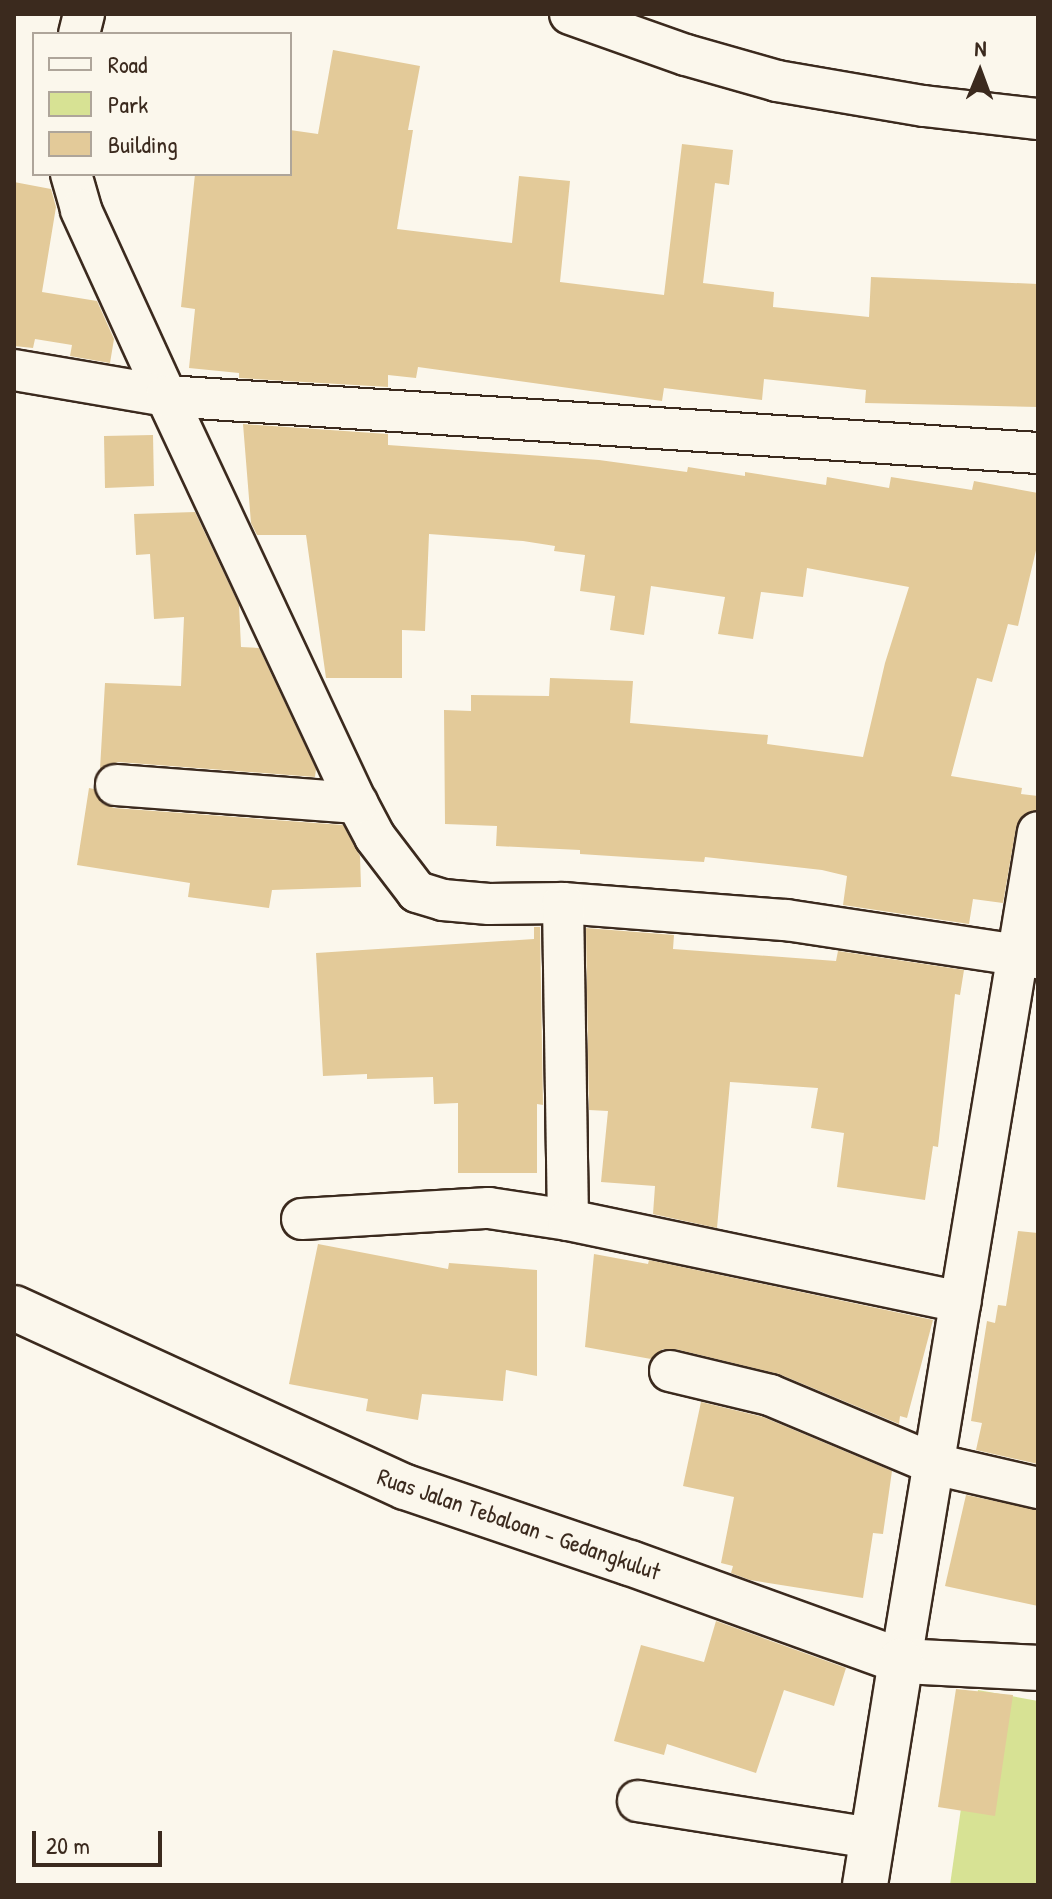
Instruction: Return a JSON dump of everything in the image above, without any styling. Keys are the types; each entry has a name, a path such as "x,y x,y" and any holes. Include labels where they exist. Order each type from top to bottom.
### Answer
{"main road":[{"name":"Ruas Jalan Tebaloan - Gedangkulut","path":"14,1308 405,1487 630,1563 901,1661 1038,1668"},
{"path":"865,1885 901,1661"}],"street":[{"path":"570,14 686,55 777,81 924,106 1038,119"},
{"path":"72,176 81,210 357,803 375,837 417,892 443,900 489,904 563,903 786,920 1029,957"},
{"path":"14,370 166,396 1038,453"},
{"path":"116,785 357,803"},
{"path":"901,1661 961,1302 1029,957 1038,832"},
{"path":"563,903 568,1220"},
{"path":"302,1219 489,1208 568,1220 961,1302"},
{"path":"670,1371 770,1395 934,1464 1038,1488"},
{"path":"638,1801 872,1838"}],"green space":[{"path":"978,1690 1038,1701 1038,1885 950,1885"}],"building":[{"path":"333,50 420,66 408,130 413,130 397,229 512,243 519,176 570,181 560,282 664,295 682,144 733,150 729,185 715,183 703,283 774,292 773,307 869,317 871,277 1038,284 1038,407 865,403 866,390 764,379 762,400 664,388 662,401 418,367 416,378 388,375 388,387 239,378 239,373 189,368 195,309 181,307 195,176 292,176 292,130 318,134"},
{"path":"14,182 51,189 56,207 42,292 97,301 114,339 110,363 70,356 72,345 35,339 33,348 14,346"},
{"path":"243,424 388,434 388,445 599,460 687,472 688,467 745,476 745,472 826,485 827,477 889,488 891,477 972,490 974,481 1038,493 1038,542 1018,626 1008,624 992,682 977,678 951,776 1022,788 1021,794 1038,796 1038,810 1021,817 1016,828 1003,903 973,899 969,924 843,905 847,876 822,870 705,857 704,862 580,854 580,850 496,846 497,826 445,824 444,710 471,711 471,695 549,696 550,678 633,681 630,723 768,735 767,744 863,757 885,663 909,587 807,568 803,597 761,592 753,639 718,634 725,597 651,586 644,635 610,630 615,596 580,591 585,555 554,551 555,546 523,541 429,534 425,631 402,630 402,678 326,678 306,535 257,535 251,523"},
{"path":"153,435 154,486 105,488 104,436"},
{"path":"195,512 239,605 241,647 259,648 316,769 315,777 118,762 100,769 105,683 181,686 184,617 154,619 150,554 136,555 134,514"},
{"path":"89,788 94,789 102,803 114,808 343,825 360,856 361,887 272,890 269,908 188,897 190,883 77,865"},
{"path":"534,927 540,927 543,1105 537,1104 537,1173 458,1173 458,1103 434,1104 433,1077 367,1079 367,1074 323,1076 316,953 534,939"},
{"path":"586,928 674,935 673,949 836,961 838,951 964,970 960,995 955,994 938,1147 933,1146 925,1200 837,1187 844,1133 811,1128 818,1088 730,1082 717,1228 653,1214 655,1186 601,1182 608,1111 589,1110"},
{"path":"1018,1231 1038,1233 1038,1464 976,1450 982,1423 971,1421 987,1321 995,1323 998,1305 1006,1306"},
{"path":"318,1244 448,1269 449,1263 537,1270 537,1376 506,1370 503,1401 422,1394 418,1420 366,1411 368,1399 289,1384"},
{"path":"594,1254 648,1264 649,1260 933,1320 907,1418 900,1416 899,1424 779,1374 675,1349 663,1349 651,1359 585,1347"},
{"path":"701,1402 763,1417 892,1471 883,1534 873,1533 863,1598 750,1580 731,1573 733,1566 721,1563 734,1497 683,1486"},
{"path":"966,1495 1038,1510 1038,1606 945,1586"},
{"path":"716,1621 846,1668 834,1706 784,1690 756,1773 667,1744 664,1755 614,1741 641,1645 704,1662"},
{"path":"956,1689 1013,1695 995,1816 938,1807"}]}
